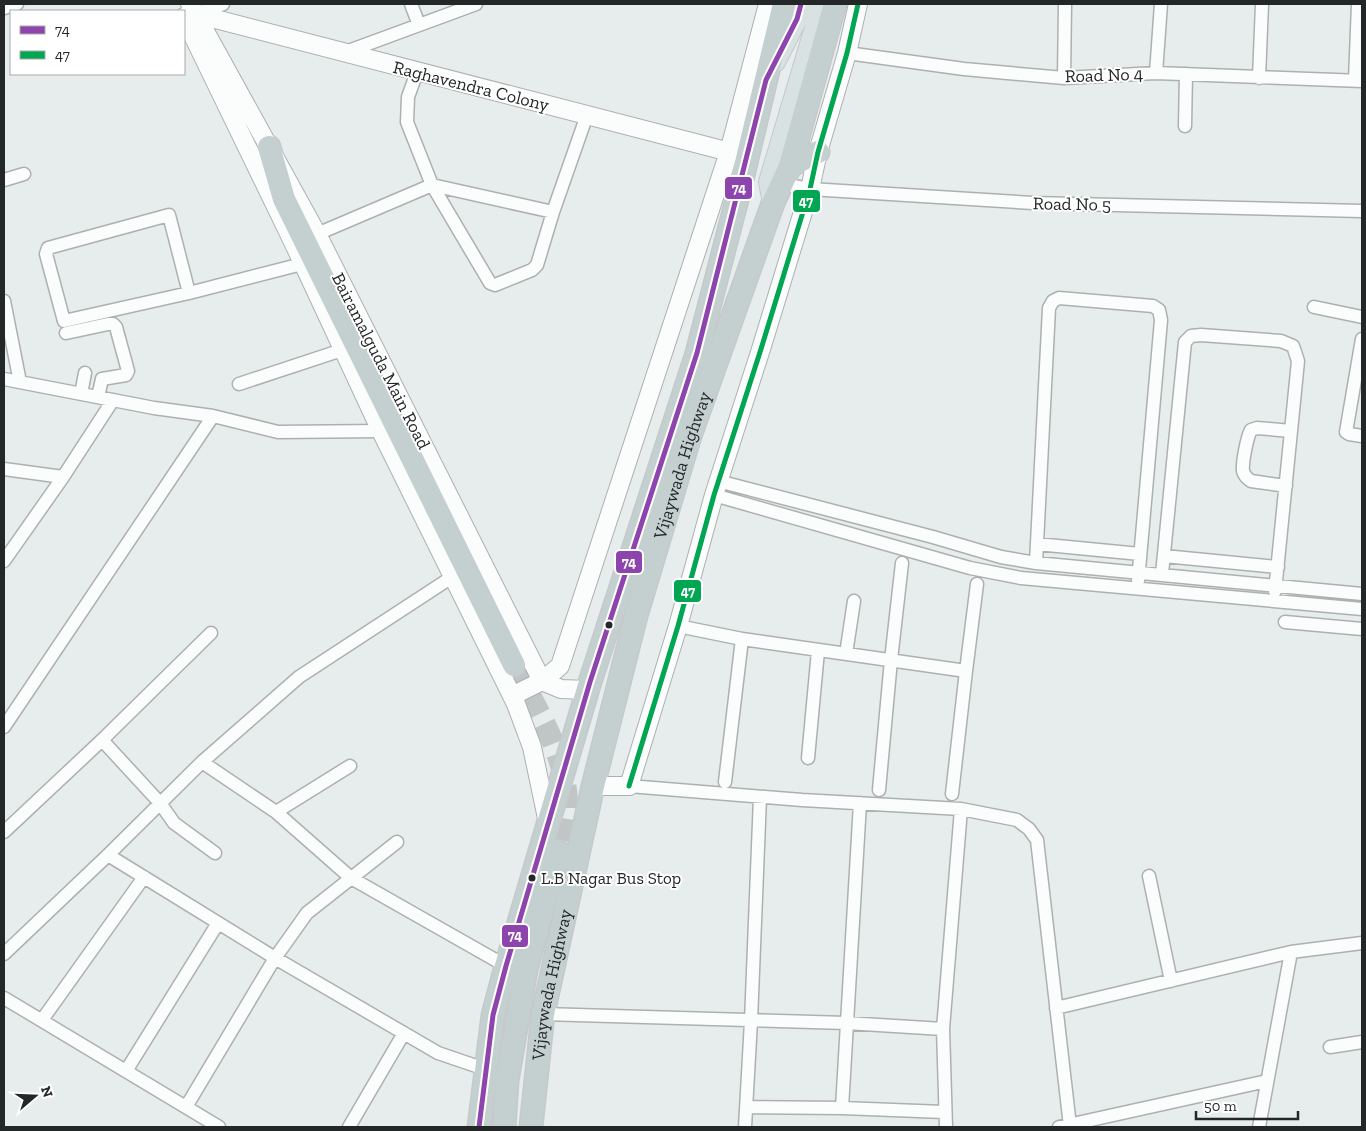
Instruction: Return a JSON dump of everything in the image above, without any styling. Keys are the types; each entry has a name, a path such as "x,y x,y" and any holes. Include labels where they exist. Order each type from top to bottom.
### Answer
{"highway":[{"path":"766,80 784,4"},
{"path":"782,185 835,4"},
{"name":"Vijaywada Highway","path":"479,1127 493,1015 506,966 588,690 697,353 739,192 738,155 766,80"},
{"path":"269,147 284,199 514,665"},
{"path":"782,185 818,152"},
{"name":"Vijaywada Highway","path":"531,1127 543,1014 593,786 636,616 693,427 782,185"},
{"path":"504,1127 507,1081 526,970 558,851"}],"main road":[{"name":"Vijaywada Highway","path":"766,80 797,19 801,4"},
{"name":"Vijaywada Highway","path":"782,185 769,182 822,4"}],"street":[{"path":"4,8 17,4"},
{"path":"222,4 187,12 380,431 512,696 532,747 548,824"},
{"path":"411,4 419,25"},
{"path":"343,53 476,4"},
{"path":"512,696 542,681 560,666 738,155 768,4"},
{"path":"629,786 678,626 716,488 810,189 818,152 847,53 858,4"},
{"path":"1064,78 1065,4"},
{"path":"1156,73 1161,4"},
{"path":"1259,78 1262,4"},
{"path":"1358,4 1359,80"},
{"name":"Raghavendra Colony","path":"187,12 738,155"},
{"name":"Bairamalguda Main Road","path":"187,12 269,147 317,234 542,681"},
{"name":"Road No 4","path":"847,53 964,69 1064,78 1156,73 1359,80"},
{"path":"418,72 408,97 407,122 432,185 490,283 495,285 532,270 537,265 553,212 588,116"},
{"path":"1185,126 1186,74"},
{"path":"4,180 24,174"},
{"path":"317,234 432,185 553,212"},
{"name":"Road No 5","path":"782,185 810,189 1033,203 1362,211"},
{"path":"189,293 169,215 48,248 47,250 46,254 64,321 189,293 302,264"},
{"path":"1036,563 1049,308 1053,301 1059,298 1153,306 1159,310 1161,320 1137,588"},
{"path":"4,300 20,382"},
{"path":"1314,307 1362,318"},
{"path":"66,333 108,324 113,324 116,327 128,371 126,375 102,379 98,397"},
{"path":"1162,574 1185,342 1191,336 1281,341 1294,346 1298,361 1274,601"},
{"path":"1362,339 1346,432 1362,436"},
{"path":"239,384 342,350"},
{"path":"81,394 85,373"},
{"path":"4,379 113,400 213,416 278,432 380,431"},
{"path":"4,560 63,478 113,400"},
{"path":"4,727 213,416"},
{"path":"1286,486 1251,481 1246,478 1243,471 1247,437 1251,430 1257,428 1291,431"},
{"path":"4,469 63,478"},
{"path":"716,488 1006,558 1036,563 1362,594"},
{"path":"716,488 970,568 1003,575 1362,609"},
{"path":"1037,544 1140,554"},
{"path":"1164,556 1278,566"},
{"path":"1003,575 1006,558"},
{"path":"879,790 902,563"},
{"path":"4,954 202,762 299,677 452,577"},
{"path":"952,794 977,584"},
{"path":"846,654 854,601"},
{"path":"1285,622 1362,629"},
{"path":"678,626 742,639 818,651 966,671"},
{"path":"4,832 102,740 211,633"},
{"path":"725,782 742,639"},
{"path":"808,758 818,651"},
{"path":"542,681 561,689 588,690"},
{"path":"102,740 160,803 174,823 215,853"},
{"path":"202,762 276,812 351,878 506,966"},
{"path":"276,812 350,766"},
{"path":"593,786 629,786 860,804 961,809 1017,820 1029,829 1037,840 1056,1008 1065,1126 1267,1081"},
{"path":"745,1127 760,797"},
{"path":"842,1108 860,804"},
{"path":"946,1127 944,1112 943,1028 961,809"},
{"path":"186,1107 276,958 307,913 398,842"},
{"path":"108,855 276,958 438,1053 485,1069"},
{"path":"1149,876 1171,981"},
{"path":"42,1020 120,901 144,878"},
{"path":"126,1071 218,923"},
{"path":"1056,1008 1291,952 1362,944"},
{"path":"1259,1127 1291,952"},
{"path":"4,998 219,1127"},
{"path":"543,1014 846,1023 943,1028"},
{"path":"349,1127 404,1033"},
{"path":"1330,1047 1362,1042"},
{"path":"746,1108 842,1108 944,1112"}],"tunnel":[{"path":"514,665 548,731 561,765 565,783 567,815 558,851"}],"transit line":[{"name":"74","path":"479,1127 493,1015 506,966 590,682 697,353 766,80 797,19 801,4"},
{"name":"47","path":"629,786 678,626 714,495 810,189 818,152 847,53 858,4"}],"place":[{"name":"L.B Nagar Bus Stop","path":"532,878"}]}
